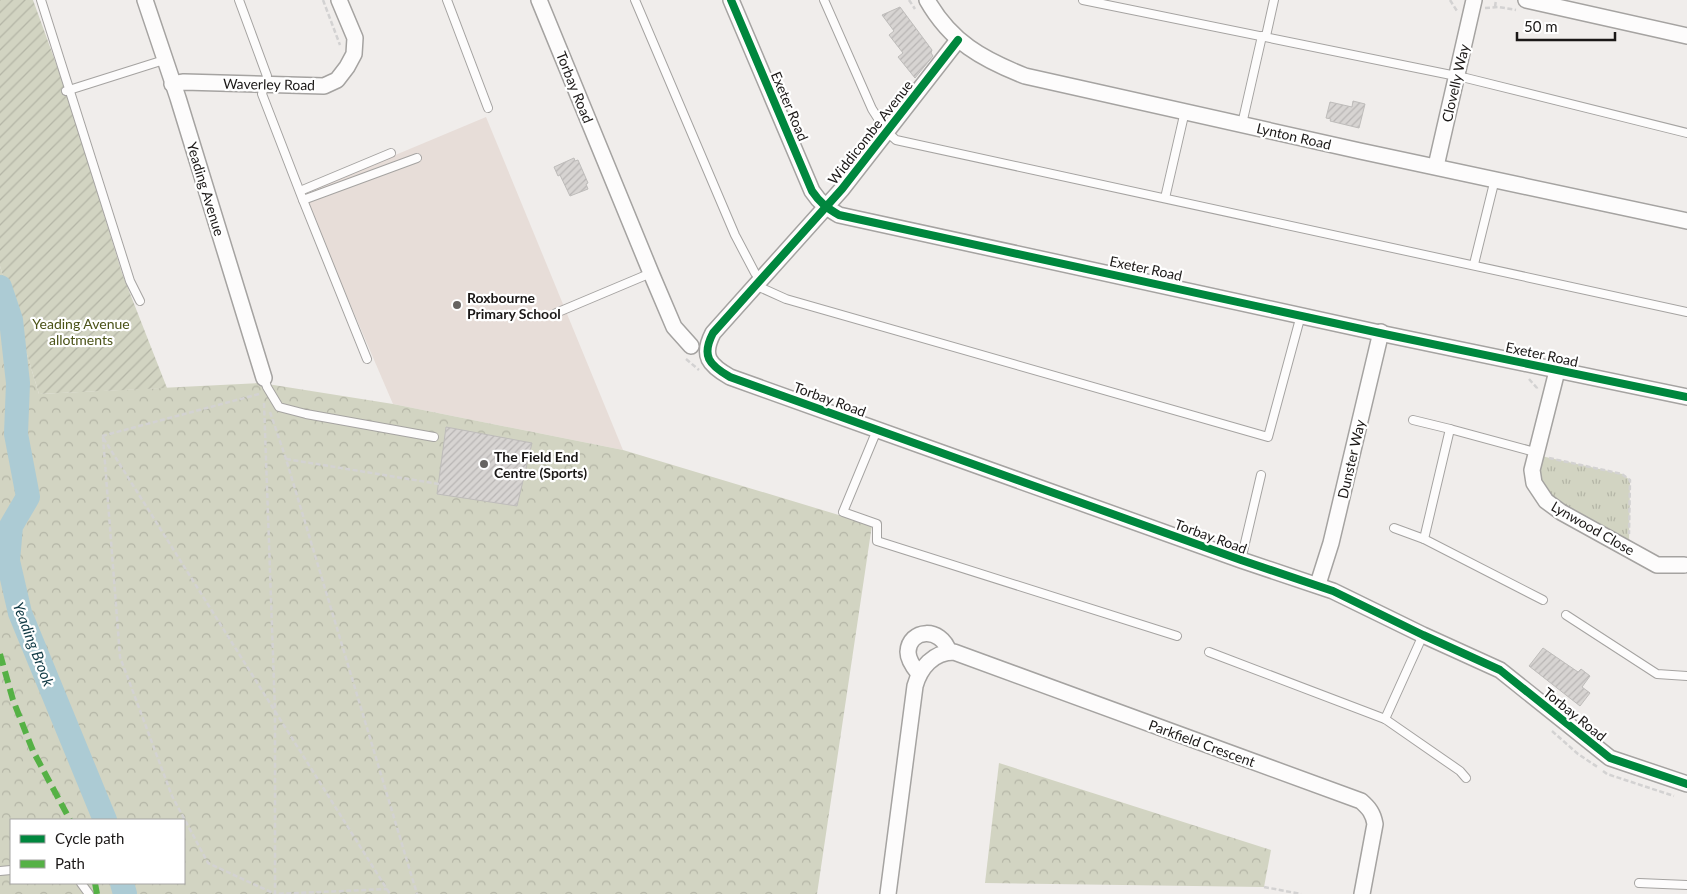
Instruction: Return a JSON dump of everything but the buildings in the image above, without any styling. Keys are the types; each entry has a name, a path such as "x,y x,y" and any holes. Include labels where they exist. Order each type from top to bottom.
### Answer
{"street":[{"name":"Yeading Avenue","path":"146,0 264,386"},
{"name":"Waverley Road","path":"172,84 184,82 324,86 337,80 354,54 355,38 339,0"},
{"name":"Torbay Road","path":"539,0 651,274 686,351"},
{"name":"Exeter Road","path":"730,0 812,191 825,208 839,215 1557,371 1687,397"},
{"name":"Lynton Road","path":"928,0 947,29 970,50 996,65 1025,76 1360,151 1687,221"},
{"name":"Clovelly Way","path":"1436,166 1457,76 1479,4"},
{"path":"1522,5 1687,36"},
{"name":"Widdicombe Avenue","path":"707,353 708,343 713,333 825,208 958,40"},
{"name":"Dunster Way","path":"1318,584 1331,543 1381,332"},
{"name":"Torbay Road","path":"707,353 710,361 730,377 1241,560 1318,584 1500,670 1610,758 1687,784"},
{"name":"Lynwood Close","path":"1557,371 1538,454 1532,470 1534,483 1546,501 1561,512 1657,565 1686,566"},
{"path":"888,894 915,686 919,674 928,663 937,656 949,652 946,644 937,635 930,633 921,634 910,644 908,652 910,660 919,674"},
{"name":"Parkfield Crescent","path":"949,652 954,652 1361,801 1370,808 1374,815 1375,824 1362,894"}],"lane":[{"path":"41,0 130,282 140,301"},
{"path":"239,0 267,76 262,94 367,359"},
{"path":"447,0 488,108"},
{"path":"635,0 735,235 759,283 786,299 1268,437 1301,314"},
{"path":"824,0 872,109 886,131 896,140 1474,264 1687,312"},
{"path":"1083,0 1457,76 1687,133"},
{"path":"1242,124 1274,0"},
{"path":"68,90 164,60"},
{"path":"1165,198 1184,112"},
{"path":"300,191 391,153"},
{"path":"303,200 417,158"},
{"path":"1474,264 1495,179"},
{"path":"556,313 651,274"},
{"name":"Torbay Road","path":"686,351 707,353"},
{"path":"264,386 267,387 279,407 306,414 434,437"},
{"path":"1413,420 1525,448 1538,454"},
{"path":"877,430 843,512 877,524 877,541 1177,636"},
{"path":"1424,539 1450,430"},
{"path":"1241,560 1261,476"},
{"path":"1394,528 1424,539 1543,600"},
{"path":"1566,615 1657,674 1687,676"},
{"path":"1385,719 1423,635"},
{"path":"1209,652 1385,719 1460,771 1466,778"},
{"path":"1639,883 1687,885"},
{"path":"81,884 89,894"}],"path":[{"path":"1495,7 1496,0"},
{"path":"1479,4 1495,7 1522,5"},
{"path":"686,351 700,371"},
{"path":"1526,378 1537,388 1538,394"},
{"path":"102,436 264,386"},
{"path":"275,894 275,711 265,403 286,459 416,894"},
{"path":"102,436 390,894"},
{"path":"102,436 120,657 172,796 184,819"},
{"path":"1538,454 1622,474 1630,480 1629,542"},
{"path":"286,459 439,484"},
{"path":"1550,729 1578,754 1608,774 1678,797"},
{"path":"185,821 208,864 275,894 387,890"},
{"path":"1264,887 1301,894"}],"shaded area":[{"name":"Roxbourne Primary School","path":"486,117 623,450 393,404 308,206 307,192"}],"green space":[{"name":"Yeading Avenue allotments","path":"0,0 33,0 66,91 122,273 167,388 39,394 0,266"},
{"path":"0,266 39,394 261,383 393,404 623,450 872,525 817,894 0,894"},
{"path":"1541,456 1622,474 1630,480 1629,542 1556,500 1546,490 1538,476"},
{"path":"999,763 1271,850 1264,887 985,883"}],"waterway":[{"name":"Yeading Brook","path":"0,287 11,320 18,383 16,434 28,497 11,526 8,561 20,613 105,819"},
{"name":"Yeading Brook","path":"122,884 125,894"}],"marked path":[{"path":"0,654 13,700 33,751 69,819"},
{"path":"95,884 97,894"}],"cycle path":[{"path":"731,0 812,191 824,205 839,215 1389,335 1687,397"},
{"path":"958,40 842,189 713,333 708,348 709,359 712,364 730,377 1241,560 1333,591 1500,670 1610,758 1687,784"}],"place":[{"name":"Roxbourne Primary School","path":"457,305"},
{"name":"The Field End Centre (Sports)","path":"484,464"}]}
